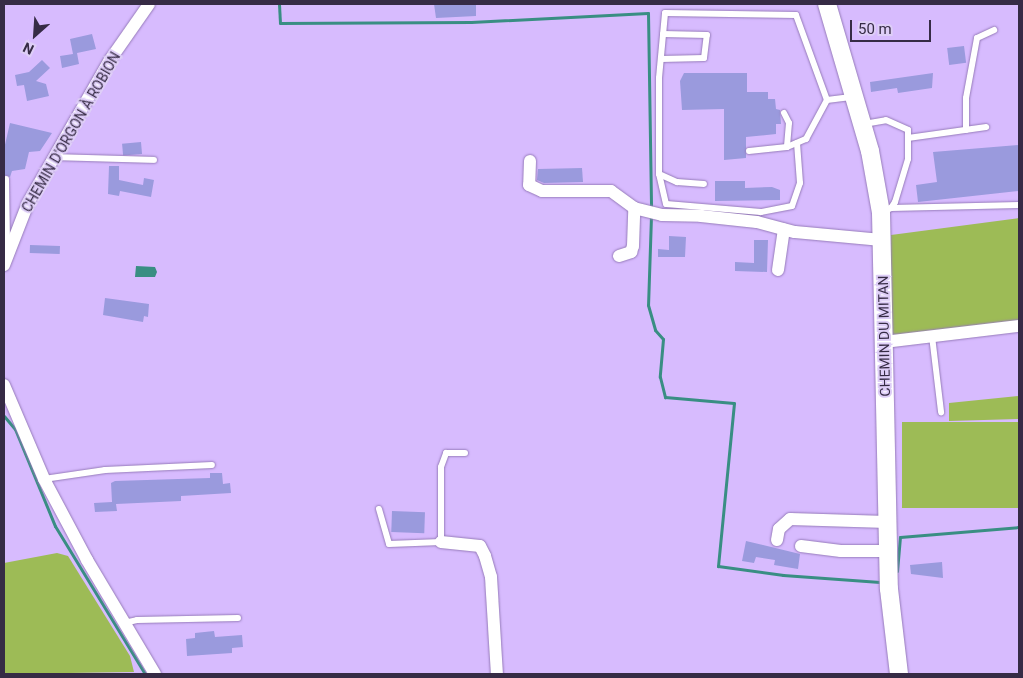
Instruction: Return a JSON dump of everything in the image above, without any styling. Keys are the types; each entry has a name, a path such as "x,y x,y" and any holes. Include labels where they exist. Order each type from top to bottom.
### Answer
{"street":[{"name":"CHEMIN D'ORGON À ROBION","path":"6,260 28,203 110,60 149,4"},
{"name":"CHEMIN DU MITAN","path":"827,4 863,124 886,211 882,240 887,522 899,674"},
{"path":"530,161 530,185 542,191 611,191 634,208 681,221 757,222 784,229 882,240"},
{"path":"619,256 631,252 633,246 634,208"},
{"path":"778,270 784,229"},
{"path":"884,342 1019,326"},
{"path":"4,385 8,405 44,479 124,623 155,674"},
{"path":"777,540 779,528 790,519 887,522"},
{"path":"441,542 480,546 485,556 491,577 498,674"},
{"path":"801,546 841,551 888,551"}],"lane":[{"path":"749,151 787,147 806,139 827,100 796,15 665,13 661,59 659,174 666,204 761,212 792,206 800,183 797,143"},
{"path":"966,130 966,98 977,38 994,30"},
{"path":"661,59 704,58 707,35 663,34"},
{"path":"827,100 855,97"},
{"path":"784,113 789,122 787,147"},
{"path":"863,124 886,120 908,130 908,159 886,211 1019,205"},
{"path":"908,138 986,127"},
{"path":"54,157 154,160"},
{"path":"659,174 677,182 704,184"},
{"path":"6,179 6,260"},
{"path":"932,336 941,412"},
{"path":"379,509 390,544 441,542 441,467 446,454 465,453"},
{"path":"44,479 105,470 212,465"},
{"path":"124,623 138,620 238,618"}],"green space":[{"path":"1019,218 1019,322 891,337 891,235"},
{"path":"1019,396 1019,419 949,421 949,403"},
{"path":"902,422 1019,422 1019,508 902,508"},
{"path":"57,553 68,556 130,656 134,672 5,674 4,563"}],"shaded area":[{"path":"136,266 155,267 157,272 155,277 135,277"}],"building":[{"path":"434,4 476,4 476,16 436,18"},
{"path":"92,34 96,49 77,53 79,64 62,68 60,56 73,54 70,39"},
{"path":"964,46 966,63 949,65 947,48"},
{"path":"42,60 50,68 36,81 46,84 49,96 27,101 24,85 17,86 15,75 29,72"},
{"path":"684,73 747,73 747,92 768,92 768,99 775,99 776,109 780,110 781,124 776,124 776,134 746,137 746,158 724,160 724,109 682,110 680,81"},
{"path":"933,73 932,88 898,93 897,88 871,92 870,82"},
{"path":"10,123 52,133 40,151 29,152 25,169 12,171 10,177 4,175 4,149"},
{"path":"141,142 142,154 123,156 122,144"},
{"path":"1019,145 1019,191 918,202 916,185 937,182 933,152"},
{"path":"109,166 119,166 119,180 143,185 144,178 154,180 151,197 120,191 119,196 108,194"},
{"path":"582,168 583,182 544,183 537,180 538,169"},
{"path":"715,181 745,181 745,188 772,187 780,190 780,200 715,201"},
{"path":"669,236 686,237 685,257 658,257 658,249 669,250"},
{"path":"754,240 768,240 767,272 735,271 735,262 754,263"},
{"path":"30,245 60,246 60,254 30,253"},
{"path":"105,298 149,304 148,317 144,316 143,322 103,315"},
{"path":"210,473 222,473 223,484 230,483 231,493 181,496 181,501 116,504 117,511 95,512 94,503 112,502 111,483 115,481 210,478"},
{"path":"392,511 425,512 424,533 391,532"},
{"path":"746,541 800,554 798,569 774,565 775,560 756,557 754,563 742,561"},
{"path":"942,562 943,578 911,574 910,565"},
{"path":"214,631 215,637 242,635 243,647 232,648 232,653 187,656 186,639 195,638 195,633"}],"waterway":[{"path":"279,4 280,23 471,22 648,13 651,210"},
{"path":"651,216 648,305 655,330 663,339 660,377 665,397 734,403 718,566 783,575 880,582"},
{"path":"4,416 15,429 55,526 145,674"},
{"path":"897,571 900,537 1019,527"}]}
